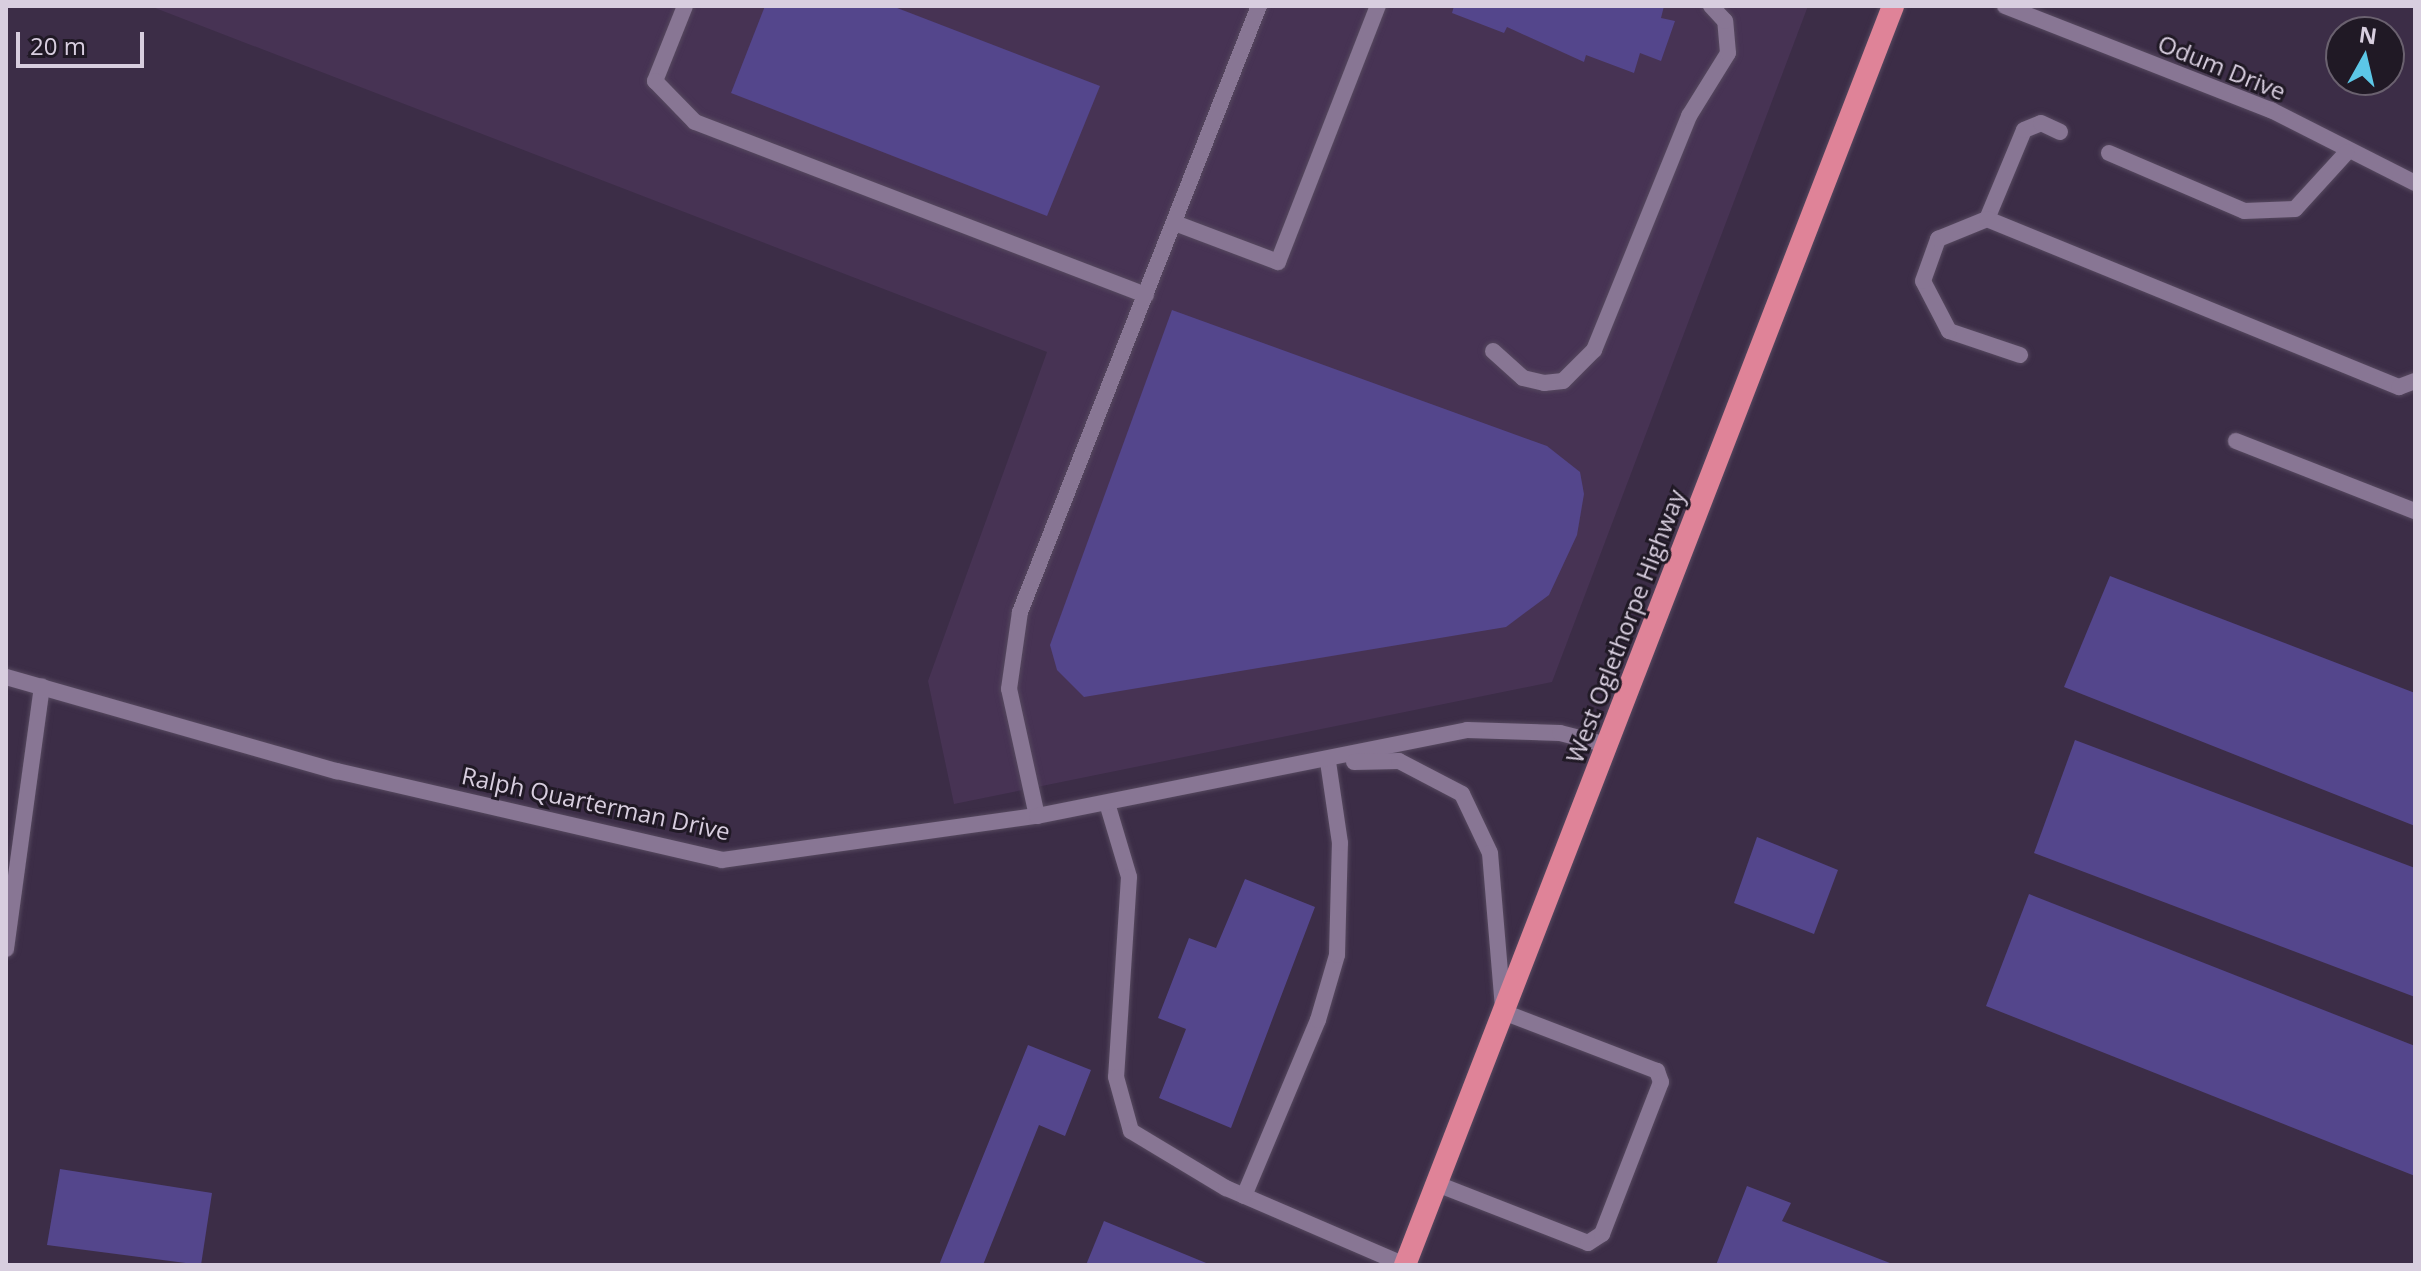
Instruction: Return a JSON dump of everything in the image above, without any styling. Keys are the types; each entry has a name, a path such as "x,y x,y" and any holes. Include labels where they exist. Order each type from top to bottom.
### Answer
{"highway":[{"name":"West Oglethorpe Highway","path":"1405,1265 1893,6"}],"street":[{"path":"685,6 655,81 695,122 1146,295"},
{"path":"1037,816 1010,702 1020,612 1259,6"},
{"path":"1175,223 1278,262 1378,6"},
{"path":"1493,351 1523,378 1544,383 1563,381 1594,350 1689,116 1728,53 1725,21 1711,6"},
{"name":"Odum Drive","path":"2005,6 2271,110 2347,152 2415,183"},
{"path":"1987,219 2024,130 2041,123 2060,132"},
{"path":"2109,153 2244,211 2295,209 2347,152"},
{"path":"2020,355 1949,331 1923,281 1938,239 1987,219 2399,387 2415,381"},
{"path":"2236,441 2415,511"},
{"name":"Ralph Quarterman Drive","path":"6,677 337,771 722,860 1037,816 1328,762 1467,730 1560,733 1607,745"},
{"path":"6,949 42,686"},
{"name":"Ralph Quarterman Drive","path":"1328,762 1399,761 1462,794 1490,853 1503,1012"},
{"path":"1244,1196 1318,1020 1337,955 1340,843 1328,762"},
{"path":"1107,803 1129,877 1116,1077 1131,1131 1244,1196 1405,1265"},
{"path":"1437,1184 1588,1243 1602,1234 1661,1082 1657,1071 1503,1012"}],"shaded area":[{"path":"150,6 1808,6 1552,682 954,804 928,681 1047,352"}],"building":[{"path":"765,6 892,6 1100,86 1047,216 731,93"},
{"path":"1454,6 1664,6 1661,18 1675,21 1661,61 1640,53 1634,73 1586,55 1584,62 1507,27 1504,33 1452,13"},
{"path":"1172,310 1547,446 1580,472 1584,494 1577,535 1549,595 1506,627 1084,697 1057,670 1050,645"},
{"path":"2110,576 2415,693 2415,826 2064,687"},
{"path":"2075,740 2415,868 2415,997 2034,853"},
{"path":"1757,837 1838,870 1814,934 1734,903"},
{"path":"1245,879 1315,907 1231,1128 1159,1098 1186,1029 1158,1018 1189,938 1216,948"},
{"path":"2029,894 2415,1046 2415,1176 1986,1006"},
{"path":"1028,1045 1091,1070 1065,1136 1039,1125 983,1265 939,1265"},
{"path":"60,1169 212,1193 201,1265 47,1245"},
{"path":"1747,1186 1791,1203 1782,1221 1895,1265 1716,1265"},
{"path":"1104,1221 1211,1265 1086,1265"}]}
